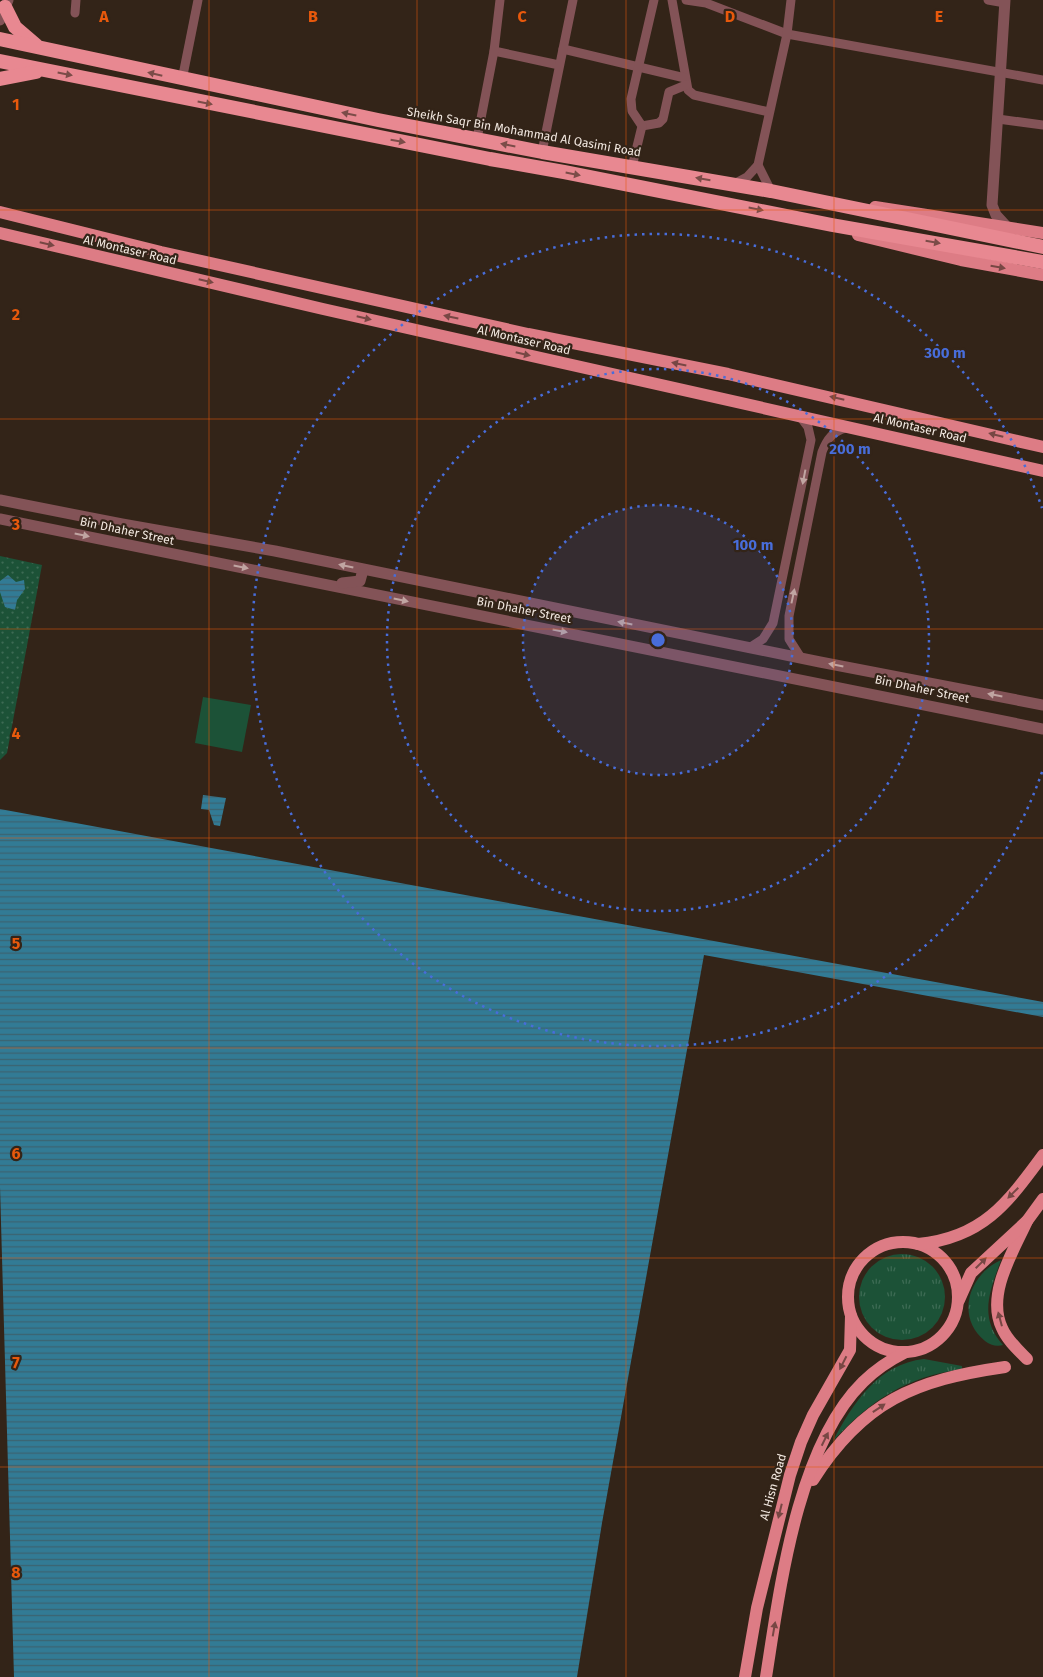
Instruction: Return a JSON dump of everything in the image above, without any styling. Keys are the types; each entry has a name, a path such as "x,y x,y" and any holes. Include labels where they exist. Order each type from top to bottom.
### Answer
{"highway":[{"path":"6,3 21,34 40,48"},
{"name":"Sheikh Saqr Bin Mohammad Al Qasimi Road","path":"0,39 182,80 542,152 771,191 837,204 878,215 1043,247"},
{"path":"0,61 363,135 832,225 1043,262"},
{"path":"0,79 45,70"}],"main road":[{"path":"837,204 888,208 1043,233"},
{"name":"Al Montaser Road","path":"2,211 161,252 520,332 728,374 1043,447"},
{"path":"832,225 869,238 961,260 1043,275"},
{"name":"Al Montaser Road","path":"0,233 314,307 1043,471"},
{"path":"1043,1155 1020,1186 984,1223 963,1234 940,1242 918,1244 900,1242 883,1245 867,1255 856,1268 848,1287 851,1316 860,1331 873,1343 889,1350 906,1352 931,1344 950,1325 957,1304 971,1274 1026,1220 1043,1199"},
{"path":"1026,1220 998,1295 997,1314 1002,1329 1027,1359"},
{"path":"918,1244 933,1251 946,1263 954,1278 957,1304"},
{"name":"Al Hisn Road","path":"745,1677 757,1608 783,1498 801,1442 850,1350 851,1316"},
{"path":"766,1677 798,1514 816,1456 844,1405 862,1382 882,1365 906,1352"},
{"path":"798,1514 811,1483 829,1455 850,1430 876,1409 904,1392 935,1379 1005,1366"}],"street":[{"path":"75,13 76,0"},
{"path":"182,80 198,0"},
{"path":"478,139 494,52 500,0"},
{"path":"542,152 573,0"},
{"path":"632,167 642,126 632,111 632,99 654,0"},
{"path":"672,0 685,81 694,95 769,112"},
{"path":"686,0 706,3 787,34 1043,80"},
{"path":"734,184 747,176 758,165 787,34 791,0"},
{"path":"988,0 1005,2 992,205 996,215 1007,227"},
{"path":"0,20 6,3"},
{"path":"563,49 638,67 685,81"},
{"path":"494,52 560,65"},
{"path":"642,126 659,123 669,92 685,81"},
{"path":"998,119 1043,125"},
{"path":"758,165 771,191"},
{"path":"976,222 992,205"},
{"path":"749,648 763,639 773,623 811,440 808,427 799,415"},
{"path":"801,658 792,646 787,630 822,452 830,437 838,430 854,427"},
{"path":"810,445 815,444 822,452"},
{"name":"Bin Dhaher Street","path":"0,500 122,524 214,539 749,648 1043,705"},
{"path":"0,508 24,505"},
{"path":"55,530 58,521 64,518 104,526 122,524"},
{"name":"Bin Dhaher Street","path":"0,519 1043,729"},
{"path":"303,580 356,583 360,581 363,570"},
{"path":"773,623 778,631 787,630"},
{"path":"876,694 923,697 925,695 925,688 915,680"}],"green space":[{"path":"0,556 42,565 7,753 0,760"},
{"path":"203,697 251,705 242,752 195,743"},
{"path":"902,1254 918,1257 926,1261 938,1273 942,1281 945,1297 942,1313 938,1321 926,1333 918,1337 902,1340 886,1337 878,1333 866,1321 862,1313 859,1297 862,1281 866,1273 878,1261 886,1257"},
{"path":"1001,1260 988,1304 988,1314 995,1335 1003,1345 998,1346 985,1341 976,1331 970,1320 968,1309 974,1285 981,1275"},
{"path":"924,1359 962,1366 962,1369 907,1384 876,1402 847,1426 833,1441 858,1400 880,1377 908,1362"}],"water":[{"path":"8,575 16,582 24,580 25,589 17,600 15,610 5,607 0,592 0,581"},
{"path":"203,795 226,798 220,826 214,825 209,810 201,809"},
{"path":"0,809 1043,1002 1043,1017 704,955 602,1523 577,1677 14,1677 0,1187"}]}
